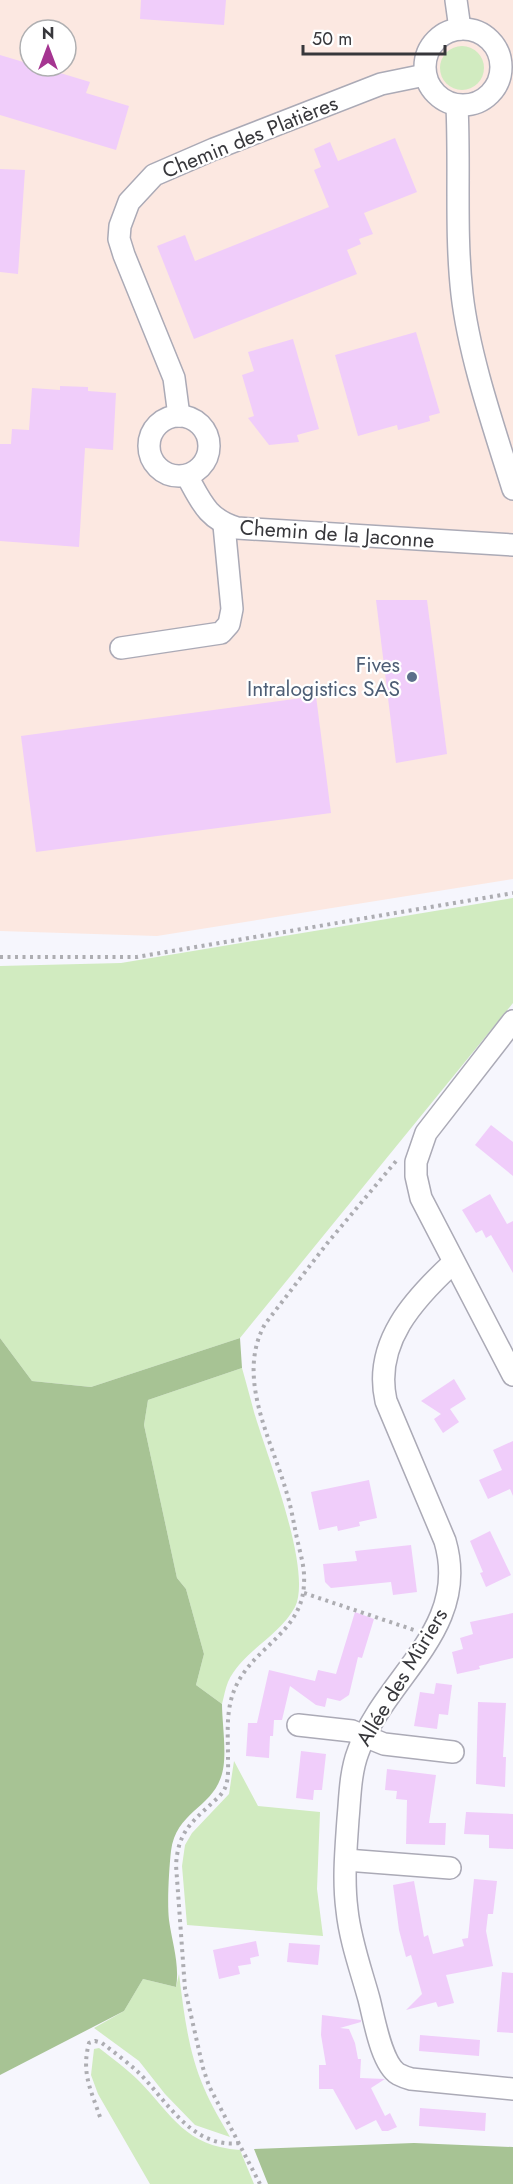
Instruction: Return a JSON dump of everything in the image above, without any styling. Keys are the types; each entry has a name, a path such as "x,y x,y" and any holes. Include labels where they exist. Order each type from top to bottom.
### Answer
{"street":[{"path":"456,0 460,29"},
{"path":"460,29 472,30 488,38 507,66 494,90 484,100 471,105 457,106 440,98 433,92 425,75 425,60 433,42 441,35 460,29"},
{"name":"Chemin des Platières","path":"179,416 174,378 119,239 120,226 129,202 154,175 214,149 381,84 425,75"},
{"path":"457,106 459,254 462,296 477,363 513,489"},
{"path":"169,417 189,417 204,428 210,446 204,465 188,476 177,477 167,474 158,469 152,460 149,440 153,430 169,417"},
{"name":"Chemin de la Jaconne","path":"188,476 213,518 224,525 237,528 513,545"},
{"path":"121,648 221,633 229,624 232,594 224,525"},
{"path":"513,1021 426,1133 416,1162 417,1186 421,1198 453,1263 506,1344 513,1375"},
{"name":"Allée des Mûriers","path":"453,1263 430,1284 394,1332 387,1350 382,1378 390,1414 424,1486 449,1554 450,1584 447,1602 439,1624 373,1718 357,1753 353,1773 346,1860 346,1910 350,1933 385,2055 397,2073 411,2079 513,2088"},
{"path":"298,1725 352,1731 384,1744 453,1752"},
{"path":"346,1860 450,1868"}],"path":[{"path":"0,957 137,957 513,893"},
{"path":"260,2184 209,2086 203,2068 185,1989 176,1865 177,1849 182,1835 194,1819 225,1789 228,1769 227,1716 238,1682 249,1666 298,1613 304,1593 304,1572 288,1495 258,1404 254,1355 257,1338 265,1324 329,1241 415,1139 426,1133"},
{"path":"304,1593 407,1626 430,1639"},
{"path":"100,2117 85,2075 84,2060 89,2043 95,2041 102,2043 138,2072 167,2108 188,2127 219,2141 240,2143"}],"shaded area":[{"path":"0,0 513,0 513,879 157,936 0,931"}],"green space":[{"path":"462,46 471,47 478,52 483,59 483,77 478,84 471,89 462,90 453,89 446,84 441,77 440,68 441,59 446,52 453,47"},
{"path":"513,898 513,1003 240,1338 91,1387 32,1381 0,1338 0,966 121,963"},
{"path":"0,1338 32,1381 91,1387 240,1338 242,1368 148,1400 144,1425 177,1578 186,1589 204,1654 196,1685 222,1704 224,1761 221,1777 210,1796 180,1827 171,1851 168,1913 176,1962 176,1987 143,1979 124,2011 0,2075"},
{"path":"242,1368 286,1511 298,1567 299,1590 295,1607 288,1618 234,1671 222,1704 196,1685 204,1654 186,1589 177,1578 144,1425 148,1400"},
{"path":"234,1761 258,1806 320,1812 317,1889 323,1936 187,1925 182,1866 185,1845 192,1833 229,1794"},
{"path":"179,1974 187,2032 194,2060 207,2094 230,2137 195,2125 165,2094 139,2061 94,2028 124,2011 143,1979 176,1987"},
{"path":"99,2048 134,2077 171,2117 193,2136 221,2147 240,2150 254,2184 150,2184 98,2094 91,2075 94,2049"},
{"path":"414,2143 513,2147 513,2184 268,2184 254,2149"}],"building":[{"path":"141,0 226,0 224,25 140,19"},
{"path":"0,55 18,60 18,78 77,78 90,82 86,93 129,106 116,150 0,115"},
{"path":"395,138 417,192 364,213 373,234 359,239 361,244 347,250 357,274 194,339 157,246 185,235 195,261 329,207 314,170 321,167 314,149 330,142 338,161"},
{"path":"0,169 25,170 18,274 0,272"},
{"path":"416,332 440,413 429,416 430,421 398,430 397,425 358,436 335,355"},
{"path":"293,339 319,429 297,435 299,442 269,445 248,418 254,416 242,375 254,371 248,352"},
{"path":"60,386 88,387 88,391 116,393 113,450 85,448 79,547 0,541 0,444 11,444 12,429 29,430 32,388 60,390"},
{"name":"Fives Intralogistics SAS","path":"376,600 427,600 447,754 396,763"},
{"path":"316,696 331,813 36,852 21,736"},
{"path":"491,1125 513,1142 513,1176 475,1145"},
{"path":"490,1194 507,1224 513,1221 513,1273 491,1235 486,1238 482,1230 476,1233 462,1210"},
{"path":"454,1379 466,1399 450,1409 459,1422 443,1433 434,1419 441,1414 421,1401"},
{"path":"513,1441 513,1496 510,1489 488,1499 479,1480 502,1470 493,1450"},
{"path":"369,1480 377,1518 359,1522 360,1526 338,1531 337,1526 319,1530 311,1492"},
{"path":"490,1531 511,1575 486,1587 480,1573 483,1572 470,1541"},
{"path":"411,1545 417,1592 393,1595 391,1582 331,1588 325,1582 323,1564 357,1561 355,1551"},
{"path":"355,1612 374,1619 362,1658 358,1657 349,1695 340,1701 327,1698 325,1707 316,1705 290,1686 282,1720 274,1720 273,1736 270,1736 269,1758 246,1756 248,1723 257,1723 269,1670 315,1681 318,1670 336,1674"},
{"path":"513,1613 513,1658 457,1674 452,1652 463,1649 460,1638 473,1634 470,1622"},
{"path":"436,1683 452,1685 448,1715 439,1714 437,1729 414,1726 420,1692 434,1694"},
{"path":"478,1702 506,1703 503,1757 506,1757 505,1787 476,1784"},
{"path":"301,1751 326,1754 322,1790 314,1790 313,1800 296,1798"},
{"path":"387,1769 436,1775 429,1823 446,1823 445,1845 406,1844 407,1800 396,1799 397,1791 385,1790"},
{"path":"466,1812 513,1814 513,1849 489,1848 489,1835 464,1834"},
{"path":"474,1879 497,1881 493,1914 488,1914 486,1931 493,1966 446,1975 454,2003 438,2007 436,2002 406,2010 422,1994 411,1955 406,1957 399,1930 393,1885 414,1881 424,1937 428,1935 433,1954 464,1946 462,1939 468,1938"},
{"path":"256,1941 259,1956 250,1958 251,1964 238,1966 240,1974 219,1979 213,1950"},
{"path":"289,1943 320,1945 318,1965 287,1962"},
{"path":"502,1972 513,1973 513,2033 497,2032"},
{"path":"322,2015 361,2020 361,2022 340,2028 349,2029 355,2043 358,2059 361,2059 360,2078 385,2079 371,2088 385,2116 390,2113 397,2127 382,2131 376,2120 356,2130 333,2089 319,2089 319,2065 326,2065 321,2035"},
{"path":"420,2035 480,2040 479,2056 419,2051"},
{"path":"420,2108 486,2113 485,2131 419,2126"}],"place":[{"name":"Fives Intralogistics SAS","path":"412,677"}]}
